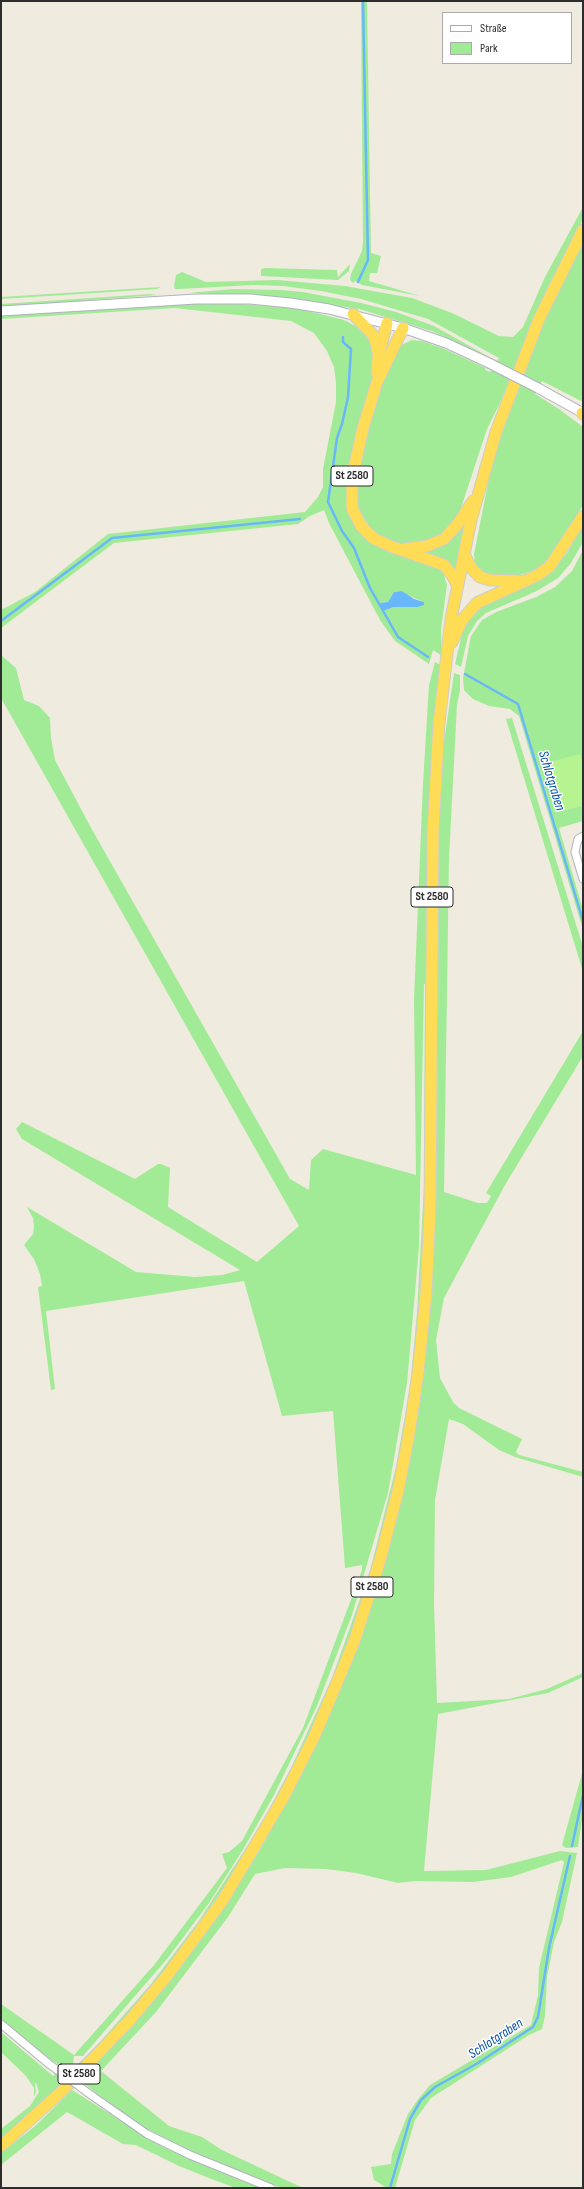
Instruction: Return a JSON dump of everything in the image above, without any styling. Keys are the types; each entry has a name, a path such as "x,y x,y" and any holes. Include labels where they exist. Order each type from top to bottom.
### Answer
{"highway":[{"name":"St 2580","path":"1,2146 81,2072 130,2021 166,1977 223,1900 283,1798 314,1737 354,1642 380,1560 393,1514 408,1442 418,1373 426,1294 430,1209 433,831 439,723 447,651 457,584 479,492 496,432 529,343 551,293 583,230"},
{"name":"St 2580","path":"353,314 374,336 378,345 377,382"},
{"name":"St 2580","path":"378,357 387,323"},
{"name":"St 2580","path":"403,328 377,382 354,463 351,500 356,517 366,532 381,542 444,565 457,584"},
{"name":"St 2580","path":"400,549 427,546 444,539 457,525 479,492"},
{"name":"St 2580","path":"447,651 462,620 477,603 484,598 525,581 550,566 583,516"},
{"name":"St 2580","path":"464,554 471,568 480,577 505,582 525,581"}],"street":[{"path":"1,311 119,303 222,299 290,303 353,314 387,323 446,343 538,388 583,414"},
{"path":"583,836 578,839 575,852 583,879"},
{"path":"1,2024 49,2064 147,2134 190,2155 271,2188"}],"green space":[{"path":"361,1 367,1 371,253 381,256 377,273 370,273 369,281 420,296 362,285 355,281 353,283 350,280 351,274 362,251 363,241"},
{"path":"583,207 583,219 547,288 499,405 487,429 459,514 450,528 433,541 405,545 381,536 370,528 359,509 356,498 358,469 383,379 401,345 412,340 422,341 442,348 486,368 485,370 490,372 499,358 428,319 361,299 321,291 283,286 253,285 175,289 174,286 176,275 182,272 206,282 277,280 345,286 412,298 452,313 499,336 513,337 523,327 545,277"},
{"path":"583,242 583,402 542,381 535,394 559,409 583,427 583,505 552,555 537,569 512,578 483,574 475,565 474,554 491,468 512,402 540,332 559,287"},
{"path":"350,264 349,271 338,280 261,276 261,269 265,268 337,270 338,277"},
{"path":"161,287 157,289 1,299 1,297"},
{"path":"233,289 303,292 361,303 396,312 434,326 491,358 432,331 359,309 269,296 189,293"},
{"path":"150,294 157,295 1,307 1,304"},
{"path":"205,303 244,304 300,309 344,320 367,332 376,355 372,381 346,480 347,507 351,519 359,532 371,544 443,572 447,585 441,630 442,656 433,650 429,664 395,641 380,620 329,523 324,510 310,516 298,524 114,543 1,628 1,610 35,592 108,534 305,512 318,497 323,487 323,469 336,402 334,367 327,351 314,333 291,321 175,308 1,319 1,316 122,307","holes":["402,591 407,595 424,602 406,607 394,607 383,611 379,603 388,602 394,592"]},
{"path":"466,523 456,570 421,551 455,533"},
{"path":"583,525 583,542 571,563 558,578 537,591 486,613 477,621 468,636 461,667 455,664 463,630 474,611 496,597 531,585 548,575 567,553"},
{"path":"583,550 583,821 559,828 583,910 583,930 519,716 510,709 489,706 473,699 464,690 463,678 471,636 482,620 496,612 536,597 555,587 572,571"},
{"path":"1,655 16,668 24,700 39,706 50,718 51,738 55,760 90,826 290,1179 309,1190 311,1160 323,1149 416,1175 414,1000 423,784 429,685 435,662 440,665 433,741 427,857 424,1239 412,1384 398,1467 384,1529 354,1627 317,1719 283,1788 228,1882 164,1970 117,2027 63,2083 1,2139 1,2129 30,2106 39,2092 35,2083 36,2092 34,2096 34,2088 26,2076 1,2052 1,2032 53,2076 62,2067 39,2052 1,2021 1,2004 74,2055 154,1965 227,1868 222,1854 229,1852 242,1841 303,1728 362,1570 362,1565 345,1568 333,1411 282,1416 244,1281 46,1311 55,1389 51,1390 38,1287 42,1286 40,1274 34,1259 24,1245 33,1234 34,1226 33,1218 27,1207 136,1272 195,1277 222,1275 240,1270 22,1139 16,1129 22,1122 135,1179 158,1164 170,1168 168,1207 257,1262 299,1226 1,698","holes":["425,984 424,1186 417,1313 410,1387 396,1467 370,1571 332,1678 291,1768 259,1828 198,1922 151,1984 100,2042 64,2078 73,2065 74,2056 83,2056 167,1959 209,1903 244,1848 274,1795 317,1706 352,1615 388,1493 407,1383 419,1247"]},
{"path":"454,673 460,675 460,690 457,705 449,858 444,1192 478,1203 487,1203 491,1196 486,1193 583,1031 583,1056 505,1185 444,1298 436,1340 440,1378 453,1402 459,1408 522,1439 516,1452 519,1455 583,1472 583,1477 515,1457 499,1450 463,1424 449,1419 435,1500 434,1604 437,1703 509,1699 547,1689 583,1673 583,1677 548,1693 438,1714 424,1871 486,1870 560,1851 577,1853 562,1922 554,1942 547,1977 545,2016 542,2029 529,2035 431,2098 415,2120 395,2188 387,2188 374,2180 371,2167 391,2164 392,2154 408,2114 419,2098 430,2085 531,2025 538,1995 539,1968 564,1862 562,1860 511,1877 473,1882 415,1881 398,1883 356,1873 326,1869 285,1868 255,1874 228,1917 156,2012 101,2071 169,2126 202,2137 222,2150 303,2188 281,2188 172,2143 128,2118 81,2081 169,1981 220,1913 259,1852 300,1778 345,1679 386,1559 397,1518 421,1398 434,1246 437,1146 438,831 442,755"},
{"path":"512,718 583,947 583,972 506,719"},
{"path":"580,754 583,766 583,806 562,811 550,762"},
{"path":"583,1770 583,1813 578,1847 566,1848 562,1845"},
{"path":"72,2090 159,2145 261,2188 236,2188 214,2180 179,2166 136,2145 123,2144 67,2112 1,2165 1,2153 34,2127"}],"water":[{"path":"402,591 414,599 424,602 424,605 418,607 394,607 383,611 379,603 388,602 394,592"}],"waterway":[{"path":"358,282 368,260 363,1"},
{"path":"343,337 343,342 351,349 348,397 342,424 337,438 328,502 342,531 354,548 370,588 398,637 428,657"},
{"path":"1,621 112,538 300,519"},
{"name":"Schlotgraben","path":"465,674 518,704 583,921"},
{"name":"Schlotgraben","path":"572,1846 583,1795"},
{"name":"Schlotgraben","path":"390,2188 410,2119 421,2100 435,2087 478,2063 533,2027 538,2017 549,1948 570,1856"}]}
